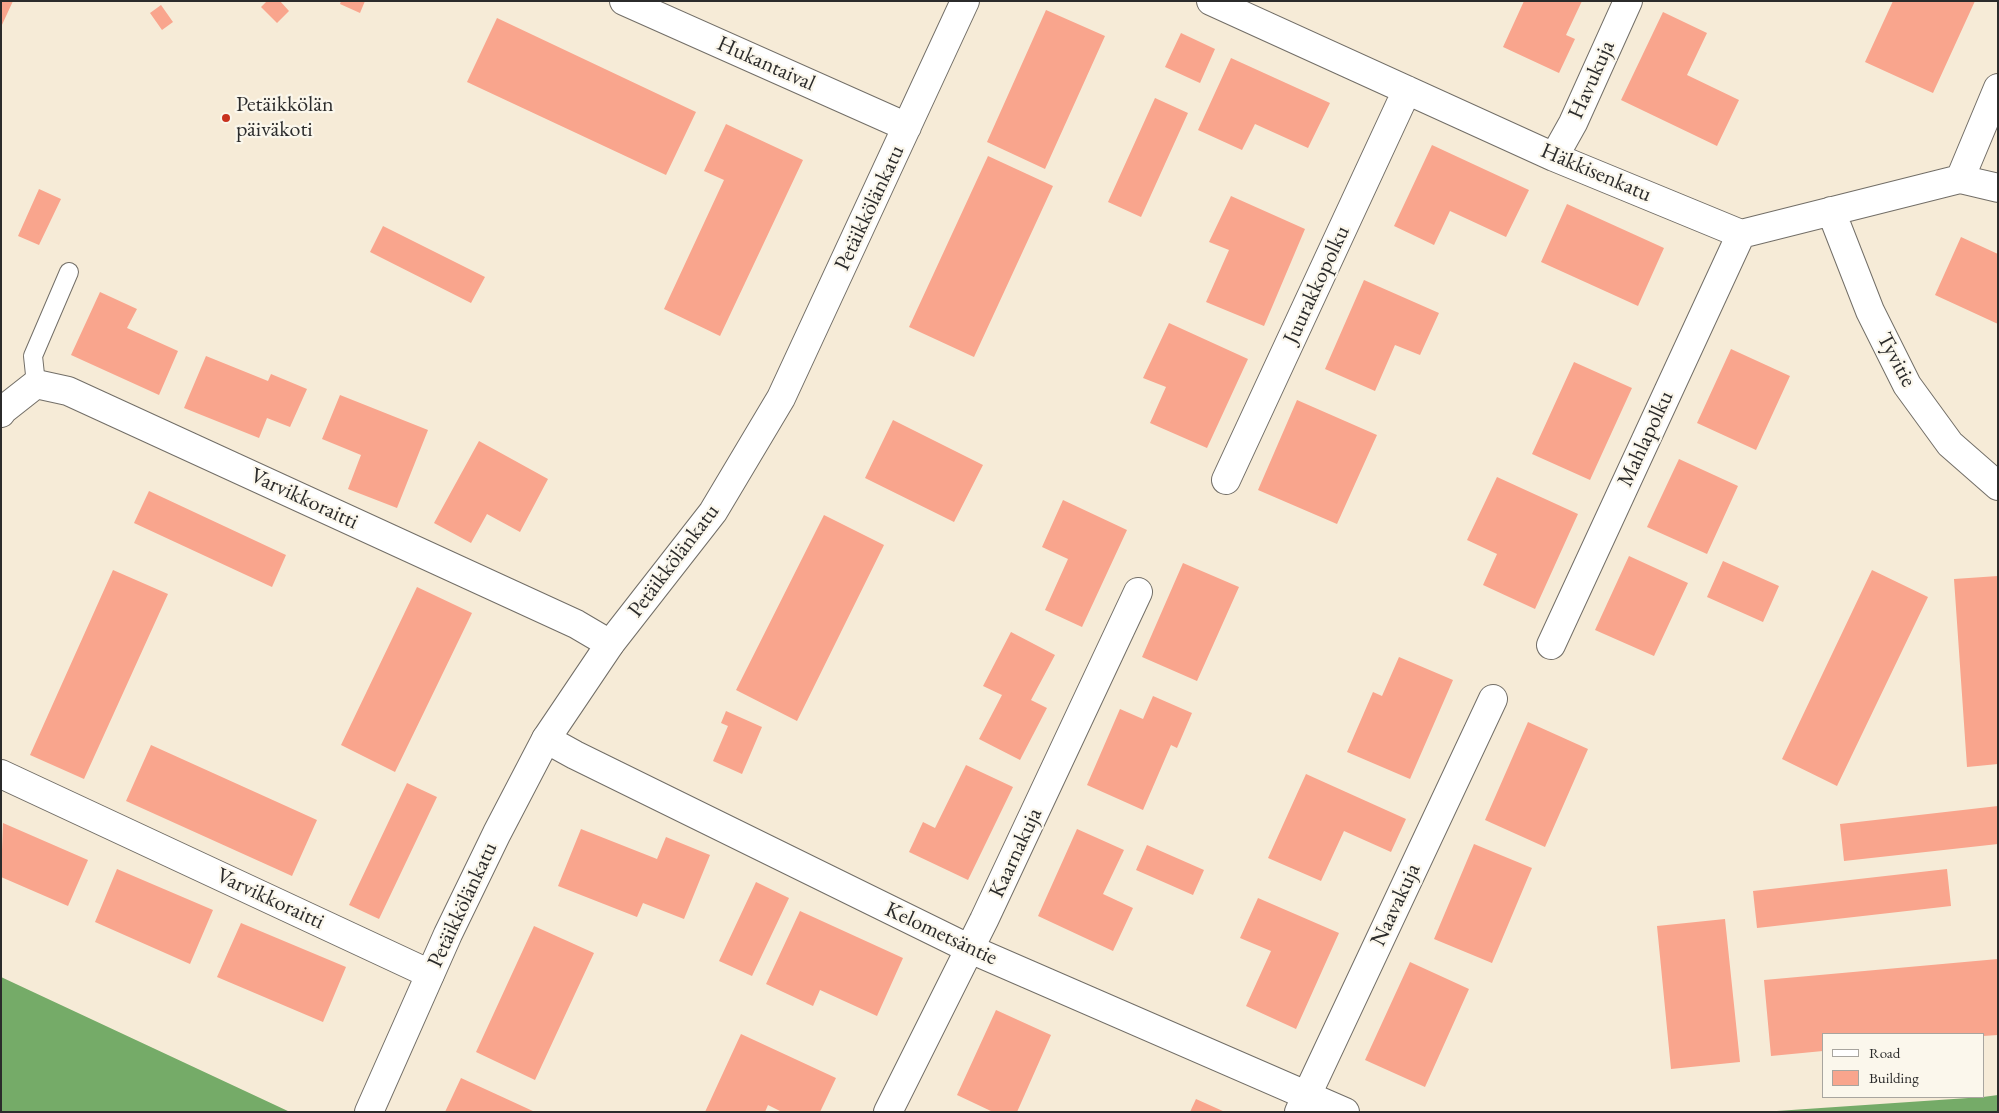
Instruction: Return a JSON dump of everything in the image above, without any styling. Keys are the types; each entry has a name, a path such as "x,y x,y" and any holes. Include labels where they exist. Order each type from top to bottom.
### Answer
{"street":[{"name":"Hukantaival","path":"624,1 907,126"},
{"name":"Petäikkölänkatu","path":"369,1112 430,974 497,833 546,738 610,644 713,512 781,398 966,1"},
{"name":"Häkkisenkatu","path":"1211,1 1554,157 1741,234"},
{"name":"Havukuja","path":"1554,157 1573,123 1628,1"},
{"path":"1960,180 1998,88"},
{"name":"Juurakkopolku","path":"1226,480 1407,90"},
{"path":"1741,234 1960,180 1998,188"},
{"name":"Tyvitie","path":"1831,211 1870,311 1907,385 1950,444 1998,486"},
{"name":"Mahlapolku","path":"1551,645 1741,234"},
{"path":"1,413 36,384"},
{"name":"Varvikkoraitti","path":"36,384 68,391 77,395 576,624 610,644"},
{"name":"Kaarnakuja","path":"888,1112 970,949 1138,592"},
{"name":"Naavakuja","path":"1303,1104 1493,699"},
{"name":"Kelometsäntie","path":"546,738 584,760 970,949 1303,1104 1345,1112"},
{"name":"Varvikkoraitti","path":"1,774 430,974"}],"lane":[{"path":"36,384 33,356 69,272"}],"green space":[{"path":"1,977 290,1112 1,1112"},
{"path":"1998,1095 1998,1112 1762,1112 1984,1098"}],"building":[{"path":"1,1 13,1 1,27"},
{"path":"267,1 280,1 289,11 277,23 261,7"},
{"path":"341,1 365,1 360,13 340,4"},
{"path":"1524,1 1582,1 1566,35 1575,39 1559,73 1503,47"},
{"path":"1893,1 1975,1 1933,93 1865,62"},
{"path":"161,5 173,22 162,30 150,13"},
{"path":"1046,10 1105,36 1045,169 987,142"},
{"path":"1663,12 1707,33 1687,75 1739,100 1717,146 1621,100"},
{"path":"497,18 696,112 666,175 467,82"},
{"path":"1181,33 1215,49 1200,83 1165,67"},
{"path":"1231,58 1330,103 1308,148 1255,124 1242,150 1198,130"},
{"path":"1155,98 1188,113 1141,217 1108,202"},
{"path":"726,124 803,160 720,336 664,309 724,180 704,171"},
{"path":"1432,145 1529,190 1506,237 1450,211 1434,245 1394,226"},
{"path":"988,156 1053,186 974,357 909,327"},
{"path":"39,189 61,199 39,245 18,236"},
{"path":"1231,196 1305,229 1264,326 1206,302 1229,250 1209,242"},
{"path":"1567,204 1664,248 1638,306 1541,262"},
{"path":"383,226 485,277 471,303 370,252"},
{"path":"1961,237 1998,254 1998,324 1935,295"},
{"path":"1364,280 1439,313 1420,355 1395,345 1375,391 1325,369"},
{"path":"100,292 137,309 127,328 178,351 159,395 71,355"},
{"path":"1169,323 1248,359 1207,448 1150,423 1166,387 1143,378"},
{"path":"1731,349 1790,376 1756,450 1697,423"},
{"path":"206,356 268,381 271,374 307,389 290,427 267,418 259,438 184,408"},
{"path":"1574,362 1632,388 1590,480 1532,454"},
{"path":"340,395 428,430 397,508 348,489 361,455 322,439"},
{"path":"1297,400 1377,435 1337,524 1258,490"},
{"path":"893,420 983,465 954,522 865,478"},
{"path":"479,441 548,479 520,532 487,514 471,543 434,523"},
{"path":"1679,459 1738,486 1707,554 1647,527"},
{"path":"1497,477 1578,514 1535,609 1483,585 1497,554 1467,540"},
{"path":"149,491 286,555 272,587 134,523"},
{"path":"1063,500 1127,530 1082,627 1045,610 1068,559 1042,547"},
{"path":"824,515 884,545 797,721 736,690"},
{"path":"1629,556 1688,583 1654,656 1595,630"},
{"path":"1723,561 1779,586 1763,622 1707,597"},
{"path":"1183,563 1239,587 1197,681 1142,657"},
{"path":"113,570 168,594 84,779 30,755"},
{"path":"1872,570 1928,597 1837,786 1782,759"},
{"path":"1998,576 1998,764 1967,767 1954,579"},
{"path":"417,587 472,613 395,772 341,745"},
{"path":"1011,632 1055,655 1031,700 1047,708 1020,760 979,739 1002,695 983,686"},
{"path":"1399,657 1453,680 1410,779 1347,752 1373,692 1382,696"},
{"path":"1153,696 1192,713 1177,748 1171,745 1143,810 1087,785 1120,709 1143,719"},
{"path":"726,711 762,727 742,774 713,761 728,726 721,723"},
{"path":"1528,722 1588,749 1545,847 1485,820"},
{"path":"151,745 317,820 292,876 126,801"},
{"path":"966,765 1013,787 968,880 909,852 923,822 935,828"},
{"path":"1306,774 1406,819 1391,852 1344,831 1321,881 1268,858"},
{"path":"407,783 437,797 379,919 349,905"},
{"path":"1998,806 1998,844 1844,861 1840,824"},
{"path":"3,823 88,860 68,906 1,877"},
{"path":"581,829 657,859 666,837 710,855 684,919 643,903 637,917 558,886"},
{"path":"1077,829 1124,850 1103,894 1133,908 1113,951 1038,916"},
{"path":"1474,844 1532,868 1492,963 1434,939"},
{"path":"1147,845 1204,870 1193,895 1136,870"},
{"path":"117,869 213,910 190,964 95,922"},
{"path":"1947,869 1951,906 1757,928 1753,891"},
{"path":"756,882 789,898 752,976 719,961"},
{"path":"1258,898 1339,933 1296,1029 1246,1006 1271,951 1240,938"},
{"path":"800,911 903,958 877,1016 820,990 813,1006 766,984"},
{"path":"1725,919 1740,1062 1671,1069 1657,926"},
{"path":"241,923 346,967 323,1022 217,977"},
{"path":"534,926 594,953 535,1080 476,1052"},
{"path":"1998,959 1998,1035 1984,1036 1984,1033 1822,1033 1822,1051 1771,1056 1764,980"},
{"path":"1410,962 1469,989 1425,1087 1365,1060"},
{"path":"996,1010 1051,1035 1017,1112 993,1112 957,1095"},
{"path":"741,1034 836,1078 820,1112 782,1112 768,1105 765,1112 705,1112"},
{"path":"461,1078 535,1112 445,1112"},
{"path":"1196,1099 1225,1112 1190,1112"}],"place":[{"name":"Petäikkölän päiväkoti","path":"226,118"}]}
